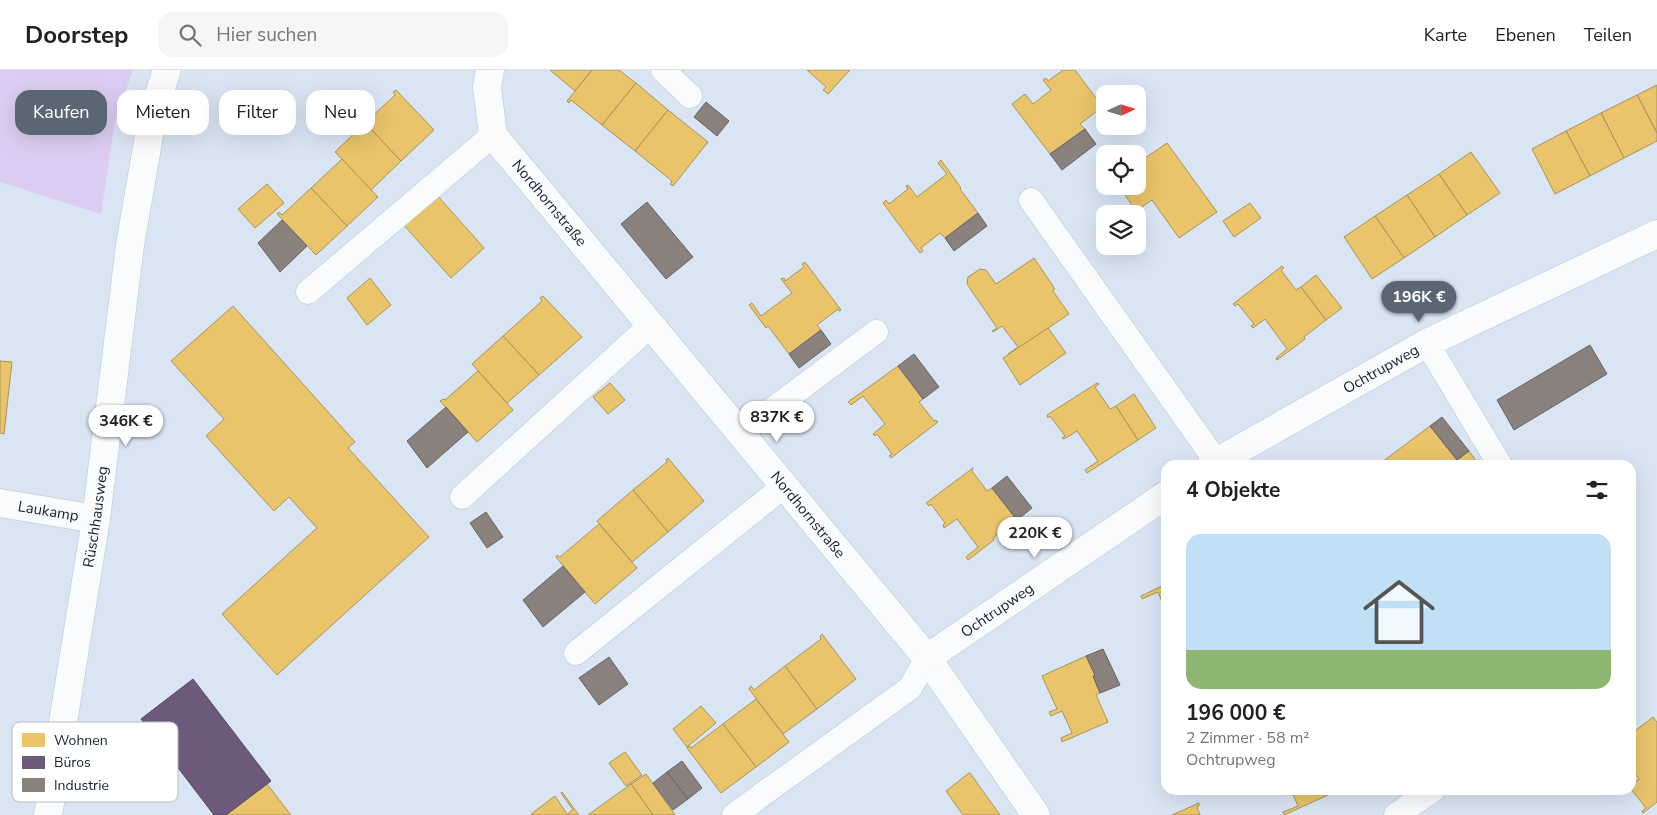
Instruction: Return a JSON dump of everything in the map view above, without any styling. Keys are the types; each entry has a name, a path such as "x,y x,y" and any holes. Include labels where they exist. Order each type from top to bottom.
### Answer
{"street":[{"name":"Rüschhausweg","path":"63,722 96,520 130,245 153,113 166,70"},
{"path":"490,70 487,88 493,135"},
{"name":"Nordhornstraße","path":"493,135 927,658 1036,815"},
{"name":"Ochtrupweg","path":"1219,460 1427,343 1657,234"},
{"name":"Ochtrupweg","path":"927,658 1161,498"},
{"name":"Laukamp","path":"0,503 96,520"},
{"name":"Rüschhausweg","path":"48,815 50,802"}],"lane":[{"path":"663,70 690,96"},
{"path":"308,292 493,135"},
{"name":"Ochtrupweg","path":"1031,200 1212,460"},
{"path":"462,497 651,325"},
{"path":"741,433 876,332"},
{"path":"1427,343 1497,460"},
{"path":"576,653 784,486"},
{"path":"734,815 910,688 927,658"},
{"path":"1396,815 1426,795"}],"shaded area":[{"path":"0,70 133,70 126,90 117,90 117,115 101,214 0,182"}],"building: Wohnen":[{"path":"550,70 592,70 575,91"},
{"path":"592,70 619,70 636,83 602,125 571,100 569,103 567,101"},
{"path":"807,70 850,70 828,94 823,90 826,87"},
{"path":"1063,70 1075,70 1096,98 1096,112 1080,124 1085,129 1050,154 1012,104 1025,94 1033,104 1051,90 1043,80 1046,78 1048,81"},
{"path":"636,83 668,110 635,151 602,125"},
{"path":"1657,85 1657,133 1637,95"},
{"path":"396,90 434,130 401,161 375,134 375,114 395,95 393,92"},
{"path":"1637,95 1657,133 1657,141 1624,158 1601,113"},
{"path":"668,110 708,142 673,186 670,184 672,181 635,151"},
{"path":"1601,113 1624,158 1590,176 1566,131"},
{"path":"1566,131 1590,176 1555,194 1532,149"},
{"path":"375,134 401,161 371,190 335,152 353,135"},
{"path":"1167,143 1217,212 1179,238 1152,200 1145,205 1132,205 1125,195 1146,195 1146,157"},
{"path":"1471,152 1500,193 1467,215 1439,174"},
{"path":"342,159 378,197 347,226 311,188"},
{"path":"941,160 978,213 945,238 940,233 921,248 923,251 920,253 883,203 886,200 889,204 908,189 906,186 908,185 917,197 947,174 938,163"},
{"path":"1439,174 1467,215 1435,237 1407,195"},
{"path":"267,184 284,203 255,228 238,209"},
{"path":"311,188 347,226 316,255 277,214 279,212 282,215"},
{"path":"436,194 484,248 451,278 402,223"},
{"path":"1407,195 1435,237 1404,258 1375,216"},
{"path":"1250,203 1261,218 1234,237 1223,221"},
{"path":"1375,216 1404,258 1372,279 1344,237"},
{"path":"1034,258 1069,314 1009,355 1018,347 1002,326 992,331 997,328 967,284 968,277 980,269 986,270 996,284"},
{"path":"805,262 841,310 839,311 838,309 817,325 821,330 789,354 749,305 752,303 761,316 792,293 781,279 784,278 785,281 804,267 802,264"},
{"path":"1282,266 1284,268 1281,270 1296,290 1301,287 1326,320 1277,360 1276,358 1287,349 1265,319 1253,328 1251,326 1254,324 1238,304 1235,306 1233,304"},
{"path":"1316,275 1342,308 1326,320 1301,287"},
{"path":"370,278 391,305 367,325 347,298"},
{"path":"543,296 582,337 539,375 503,336 542,301 540,298"},
{"path":"233,306 355,442 348,448 429,537 277,675 222,614 317,528 289,497 274,511 206,436 224,419 171,361"},
{"path":"1048,328 1066,353 1020,385 1003,358"},
{"path":"503,336 539,375 507,403 472,364"},
{"path":"0,361 12,362 4,434 0,433"},
{"path":"898,366 923,399 919,402 934,421 938,422 891,458 889,456 892,454 877,434 875,436 873,434 885,424 863,396 851,405 848,402"},
{"path":"478,371 513,410 477,442 440,401 445,400"},
{"path":"610,383 625,400 608,414 593,397"},
{"path":"1097,383 1099,384 1095,387 1110,409 1116,406 1138,440 1087,473 1085,470 1098,461 1077,431 1064,439 1062,438 1065,436 1050,416 1048,418 1047,415"},
{"path":"1134,394 1156,428 1138,440 1116,406"},
{"path":"1430,426 1457,460 1385,460"},
{"path":"1469,451 1475,460 1457,460"},
{"path":"668,458 704,501 668,532 633,490 667,462"},
{"path":"973,468 972,471 987,491 992,488 1017,520 968,560 966,557 978,547 957,519 944,528 943,525 945,523 931,504 929,506 926,503"},
{"path":"633,490 668,532 632,562 597,521"},
{"path":"599,524 637,568 595,604 556,557 557,555 560,557"},
{"path":"1161,586 1161,599 1158,592 1142,599 1141,596"},
{"path":"822,634 856,679 817,709 785,666 821,639 820,636"},
{"path":"1086,656 1095,675 1093,676 1100,693 1096,695 1108,722 1062,742 1061,738 1072,733 1062,711 1051,716 1049,712 1057,709 1042,676"},
{"path":"785,666 817,709 783,734 749,689 751,686 754,690"},
{"path":"756,699 789,742 756,767 723,724"},
{"path":"701,706 716,723 687,747 673,729"},
{"path":"1653,717 1657,722 1657,802 1643,813 1642,811 1646,808 1636,795 1636,781 1639,779 1636,775 1636,730"},
{"path":"723,724 756,767 721,793 687,748 689,746 691,748"},
{"path":"625,752 642,775 626,786 609,763"},
{"path":"969,773 1000,815 963,815 946,791"},
{"path":"646,774 675,815 653,815 631,784"},
{"path":"267,784 291,815 226,815"},
{"path":"631,784 653,815 588,815"},
{"path":"562,792 579,815 531,814 555,796 567,814 573,810"},
{"path":"1293,795 1328,795 1284,815 1283,812 1298,806"},
{"path":"1199,803 1197,807 1200,815 1172,815"}],"building: Büros":[{"path":"193,679 271,781 226,815 214,815 178,768 178,722 143,722 141,719"}],"building: Industrie":[{"path":"706,102 729,121 717,136 694,117"},
{"path":"1085,129 1096,144 1062,170 1050,154"},
{"path":"647,202 693,257 666,279 621,224"},
{"path":"978,213 987,226 954,251 945,238"},
{"path":"282,220 307,246 280,272 258,243"},
{"path":"821,330 831,344 799,368 789,354"},
{"path":"1590,345 1607,374 1514,430 1497,400"},
{"path":"914,354 939,387 923,399 898,366"},
{"path":"446,407 468,432 427,468 407,441"},
{"path":"1442,417 1469,451 1457,460 1430,426"},
{"path":"1007,476 1032,508 1017,520 992,488"},
{"path":"486,512 503,537 487,548 470,523"},
{"path":"563,566 585,592 543,627 523,600"},
{"path":"1103,649 1120,685 1100,693 1093,676 1095,675 1086,656"},
{"path":"609,657 628,684 599,705 579,678"},
{"path":"682,761 702,788 688,799 667,772"},
{"path":"667,772 688,799 673,810 653,783"}]}
